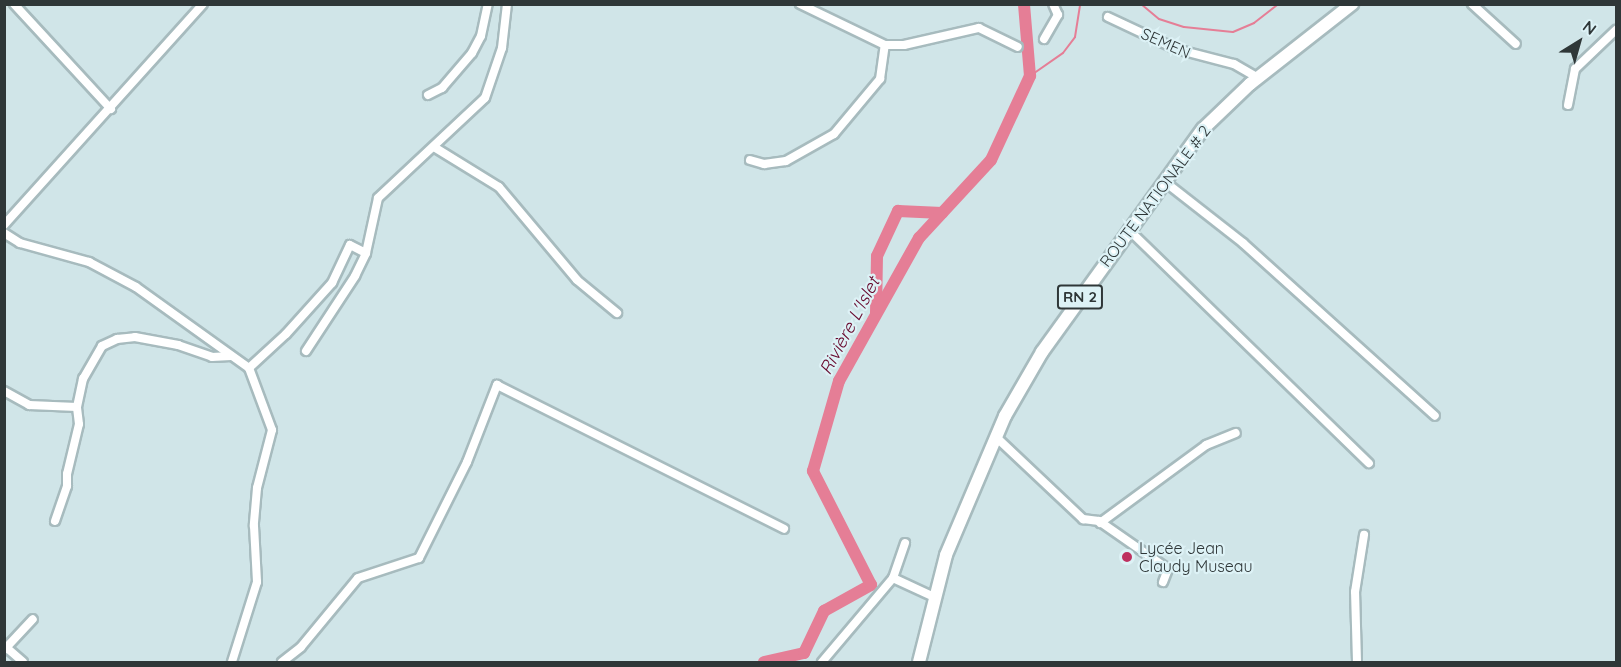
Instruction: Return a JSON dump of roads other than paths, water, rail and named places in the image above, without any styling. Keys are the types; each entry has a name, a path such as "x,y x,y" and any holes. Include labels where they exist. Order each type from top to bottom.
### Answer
{"main road":[{"name":"ROUTE NATIONALE # 2","path":"919,663 946,555 996,437 1042,352 1128,228 1203,129 1258,78 1352,4"}],"street":[{"path":"14,4 111,109"},
{"path":"4,225 15,210 40,190 203,4"},
{"path":"428,94 442,88 472,53 481,36 488,4"},
{"path":"306,351 351,284 366,253 378,198 408,167 434,147 459,118 485,98 502,48 507,4"},
{"path":"800,4 885,45 904,45 979,28 1018,47"},
{"path":"1044,39 1058,15 1053,4"},
{"path":"1472,4 1516,44"},
{"name":"SEMEN","path":"1108,17 1176,50 1234,63 1258,78"},
{"path":"1568,105 1575,69 1617,30"},
{"path":"750,160 764,164 786,160 834,134 880,79 885,45"},
{"path":"434,147 499,187 578,280 617,313"},
{"path":"1164,181 1243,243 1435,416"},
{"path":"1128,228 1369,463"},
{"path":"4,233 20,243 99,267 136,288 249,368 272,430 257,488 254,526 257,582 232,663"},
{"path":"249,368 286,334 332,283 350,245 366,253"},
{"path":"54,521 68,486 67,474 79,424 76,407 92,358 102,346 117,339 146,338 212,357 231,356"},
{"path":"282,663 301,647 358,578 419,558 467,462 497,385 784,529"},
{"path":"4,391 29,405 76,407"},
{"path":"1100,524 1206,445 1236,433"},
{"path":"996,437 1083,519 1100,524 1168,569 1163,582"},
{"path":"1358,663 1355,592 1364,535"},
{"path":"822,663 893,578 905,543"},
{"path":"893,578 934,597"},
{"path":"23,663 6,649 33,619"}],"waterway":[{"name":"Rivière L'Islet","path":"764,662 804,653 824,611 871,585 813,471 839,381 919,238 991,160 1030,76 1024,4"},
{"path":"1030,76 1063,53 1075,37 1080,4"},
{"path":"1141,4 1159,19 1184,27 1233,32 1254,23 1278,4"},
{"path":"876,313 877,256 898,211 942,213"}],"place":[{"name":"Lycée Jean Claudy Museau","path":"1127,557"}]}
